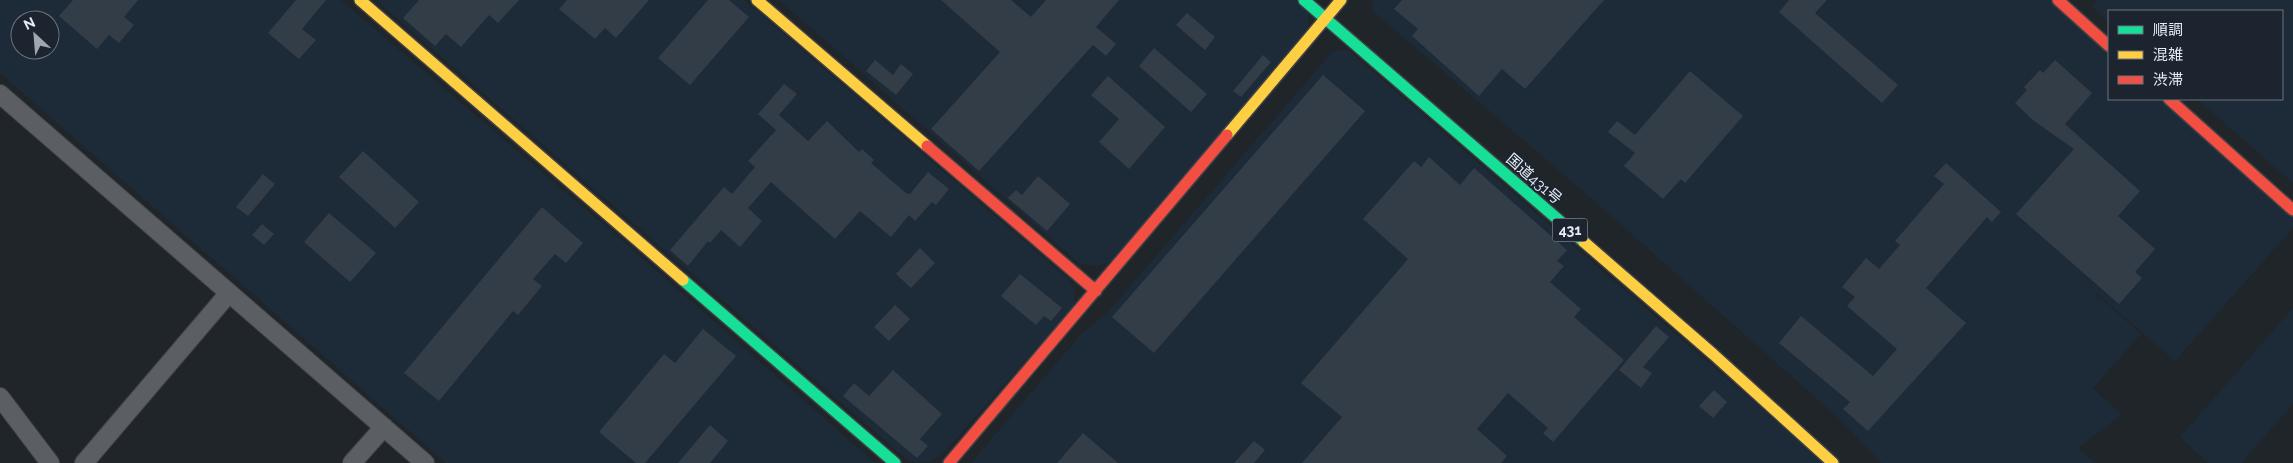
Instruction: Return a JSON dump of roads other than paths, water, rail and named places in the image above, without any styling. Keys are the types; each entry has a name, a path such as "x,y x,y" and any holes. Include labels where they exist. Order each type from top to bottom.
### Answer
{"main road":[{"path":"360,0 895,463"},
{"path":"757,0 1096,292"},
{"name":"国道431号","path":"1304,0 1706,348 1833,463"},
{"path":"949,463 1096,292 1341,0"},
{"path":"2058,0 2108,45"},
{"path":"2170,100 2293,210"}],"street":[{"path":"0,94 425,463"},
{"path":"84,463 229,294"},
{"path":"0,397 50,463"},
{"path":"352,463 384,427"}]}
